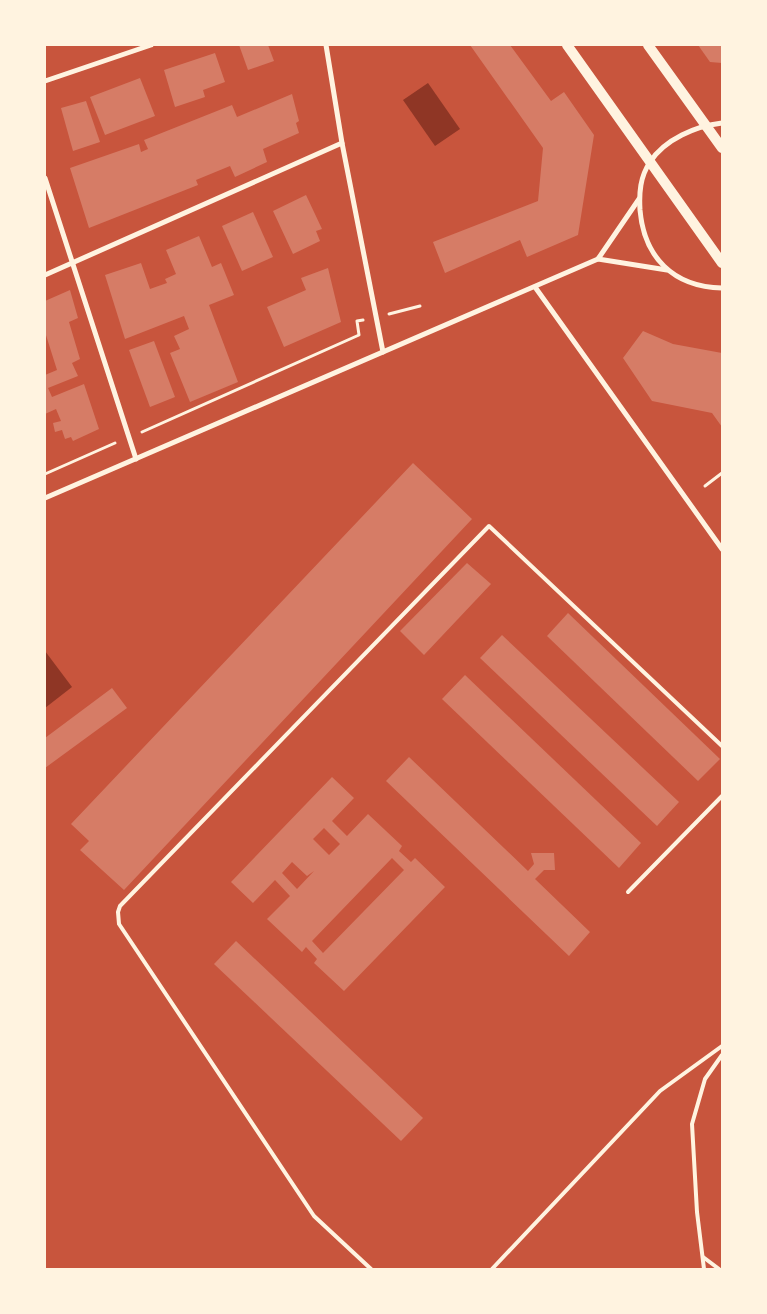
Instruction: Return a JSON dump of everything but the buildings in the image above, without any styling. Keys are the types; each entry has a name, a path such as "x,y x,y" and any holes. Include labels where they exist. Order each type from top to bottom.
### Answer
{"main road":[{"path":"567,45 722,263"},
{"path":"648,45 722,148"}],"street":[{"path":"45,81 151,45"},
{"path":"326,45 342,143 383,352"},
{"path":"667,270 651,253 642,231 639,199 641,180 650,162 664,147 684,134 706,125 722,123"},
{"path":"45,275 342,143"},
{"path":"45,178 136,459"},
{"path":"45,498 598,259 639,199"},
{"path":"598,259 667,270 692,282 722,288"},
{"path":"535,287 722,549"}],"lane":[{"path":"371,1269 314,1216 119,924 118,912 120,906 489,526 722,746"},
{"path":"628,892 722,796"},
{"path":"492,1269 660,1091 722,1046"},
{"path":"704,1269 692,1124 705,1079 722,1055"},
{"path":"703,1257 719,1269"}],"path":[{"path":"45,474 360,335 357,321"},
{"path":"705,486 722,474"}],"shaded area":[{"path":"428,83 460,129 435,146 403,100"},
{"path":"45,651 72,687 45,708"}]}
